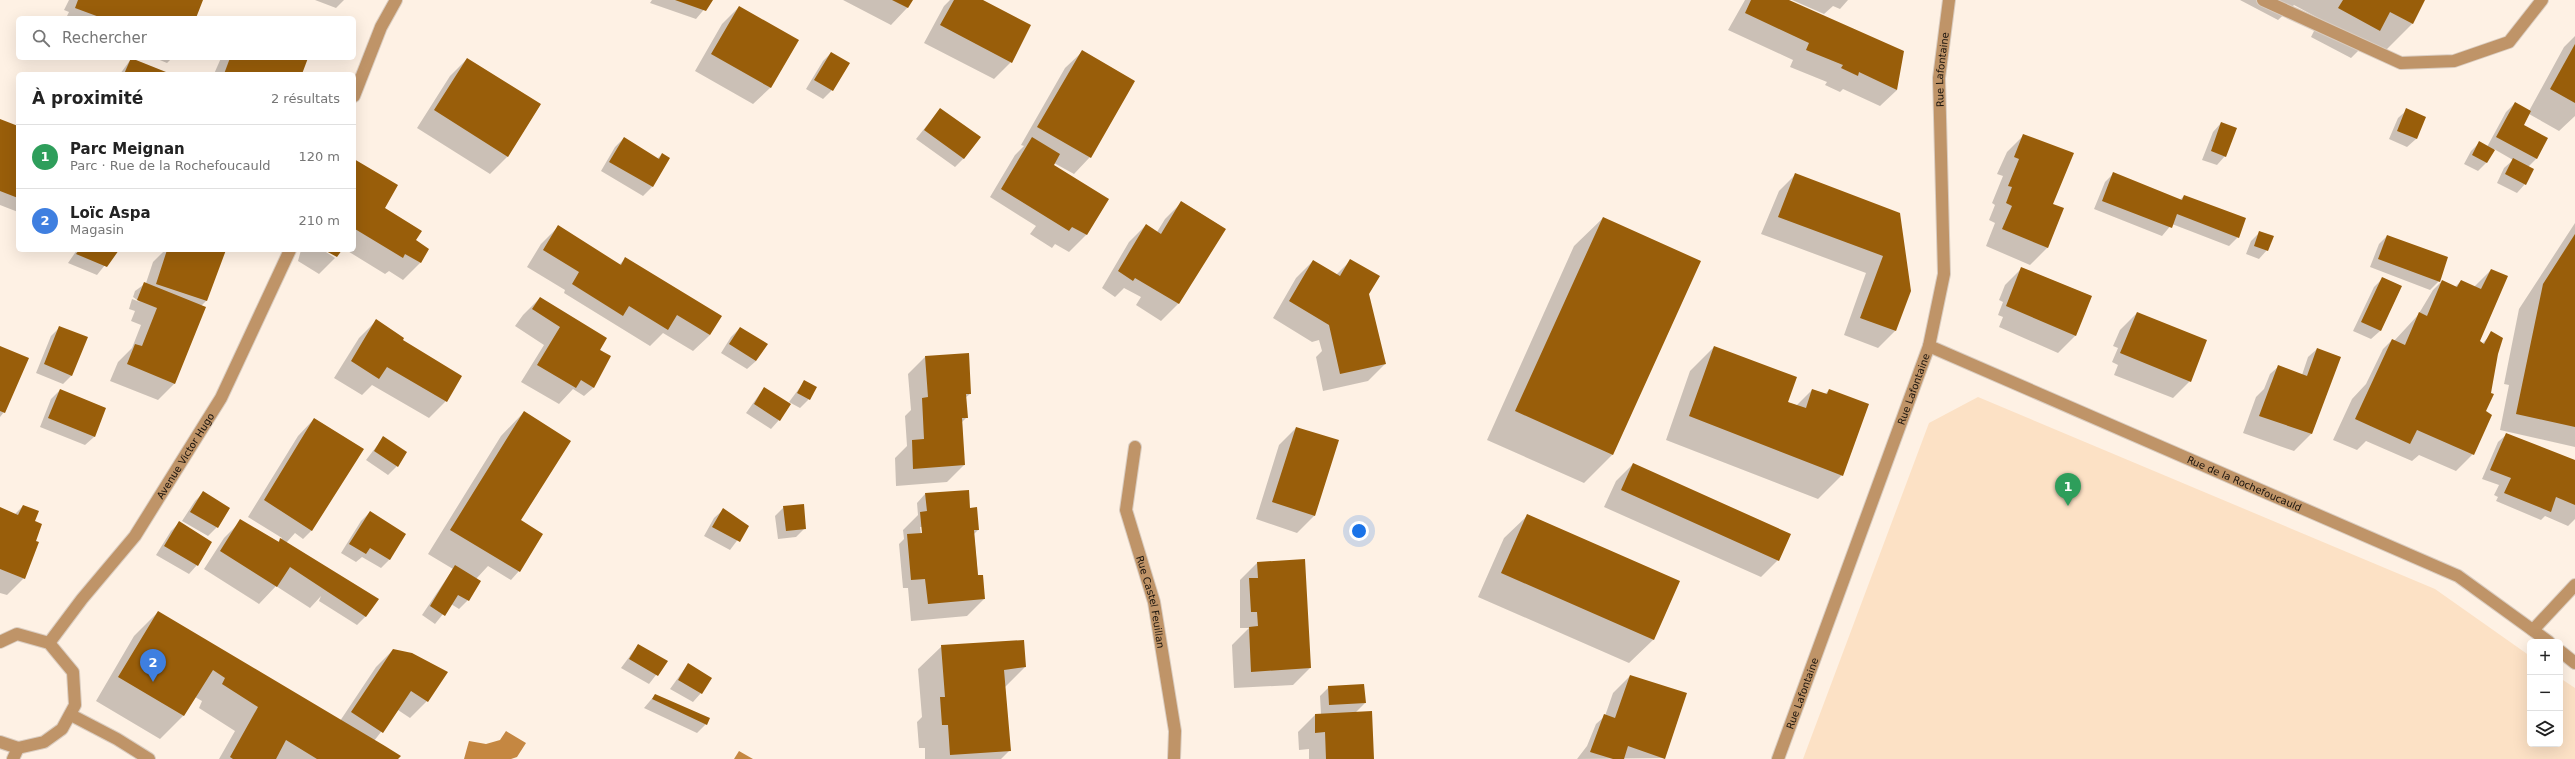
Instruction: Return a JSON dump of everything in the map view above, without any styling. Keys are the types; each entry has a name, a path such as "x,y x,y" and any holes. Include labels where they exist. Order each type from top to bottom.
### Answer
{"street":[{"path":"356,91 381,27 396,0"},
{"name":"Rue Lafontaine","path":"1778,759 1929,346 1944,274 1939,78 1950,0"},
{"path":"2263,0 2401,63 2454,61 2509,42 2542,0"},
{"name":"Avenue Victor Hugo","path":"49,643 82,599 135,536 220,398 289,252"},
{"name":"Rue de la Rochefoucauld","path":"1929,346 2458,576 2545,639"},
{"name":"Rue Castel Feuillan","path":"1135,447 1126,510 1154,602 1175,730 1174,759"},
{"path":"2533,630 2575,585"},
{"path":"0,642 17,634 49,643 73,672 75,705 71,715 62,729 44,742 18,748 0,742"},
{"path":"2563,653 2575,663"},
{"path":"71,715 117,739 149,759"},
{"path":"13,759 18,748"}],"shaded area":[{"path":"1978,397 2435,589 2527,654 2527,747 2563,747 2563,680 2575,688 2575,759 1803,759 1929,423"},
{"path":"506,731 526,743 517,757 511,759 464,759 469,741 486,744 500,740"},
{"path":"739,751 753,759 734,759"}],"building":[{"path":"78,0 203,0 197,16 97,16 75,8"},
{"path":"675,0 713,0 706,11"},
{"path":"892,0 913,0 908,8"},
{"path":"954,0 983,0 1031,25 1012,63 940,25"},
{"path":"1751,0 1789,0 1904,51 1897,90 1859,72 1858,76 1841,68 1843,65 1806,50 1809,43 1745,13"},
{"path":"2343,0 2425,0 2413,24 2390,12 2380,31 2338,8"},
{"path":"739,6 799,40 771,88 711,54"},
{"path":"2575,44 2575,103 2550,89"},
{"path":"1082,50 1135,81 1091,158 1037,127"},
{"path":"831,52 850,63 833,91 814,80"},
{"path":"467,58 541,104 508,157 434,110"},
{"path":"130,60 136,60 166,72 125,72"},
{"path":"229,60 307,60 303,72 225,72"},
{"path":"2515,102 2531,111 2524,125 2548,138 2537,159 2496,137"},
{"path":"940,108 981,137 964,159 924,130"},
{"path":"2406,108 2426,117 2417,139 2397,131"},
{"path":"0,119 16,125 16,197 0,191"},
{"path":"2221,122 2237,128 2226,157 2211,151"},
{"path":"2023,134 2074,153 2053,204 2064,208 2048,248 2002,229 2012,206 2006,203 2012,187 2008,186 2019,159 2014,157"},
{"path":"624,137 659,159 662,153 670,158 653,187 609,162"},
{"path":"1032,137 1060,154 1054,165 1109,199 1087,235 1072,227 1069,231 1001,189"},
{"path":"2479,141 2495,150 2487,163 2472,155"},
{"path":"2513,158 2534,169 2526,185 2505,174"},
{"path":"356,160 398,185 385,208 422,231 416,240 429,249 421,263 405,254 403,258 356,230"},
{"path":"2113,172 2182,200 2184,195 2246,218 2239,238 2177,214 2172,228 2102,201"},
{"path":"1795,173 1900,213 1911,291 1896,331 1860,318 1883,256 1778,217"},
{"path":"1181,201 1226,229 1179,304 1135,278 1133,281 1118,271 1146,224 1161,234"},
{"path":"1603,217 1701,261 1613,455 1515,411"},
{"path":"558,225 621,265 625,257 722,316 710,335 677,315 668,330 629,306 623,316 572,284 579,272 543,250"},
{"path":"2259,231 2274,236 2268,251 2254,246"},
{"path":"2575,234 2575,427 2516,414 2543,284"},
{"path":"2387,235 2448,257 2440,282 2378,259"},
{"path":"78,252 118,252 107,267 76,254"},
{"path":"166,252 225,252 207,301 156,284"},
{"path":"328,252 341,252 337,257"},
{"path":"1350,259 1380,276 1369,294 1386,364 1340,374 1329,325 1289,301 1313,260 1340,276"},
{"path":"2021,267 2092,296 2076,336 2006,306"},
{"path":"2491,269 2508,276 2480,341 2484,344 2491,331 2503,338 2498,354 2491,393 2494,394 2486,411 2492,415 2474,455 2417,430 2410,444 2355,419 2392,339 2405,345 2419,312 2427,316 2442,280 2457,287 2461,280 2481,289"},
{"path":"2382,277 2402,286 2381,331 2361,322"},
{"path":"144,282 206,307 175,384 127,364 135,344 142,346 157,308 137,300"},
{"path":"540,297 607,338 600,350 611,356 594,388 581,380 576,388 537,365 560,327 532,309"},
{"path":"2137,312 2207,340 2191,382 2120,353"},
{"path":"376,319 404,338 403,340 462,376 447,402 387,367 379,379 351,361"},
{"path":"59,326 88,337 72,376 44,364"},
{"path":"740,327 768,344 756,361 729,344"},
{"path":"0,346 29,358 5,413 0,411"},
{"path":"1714,346 1797,377 1788,402 1806,408 1812,389 1827,394 1829,389 1869,404 1843,476 1689,416"},
{"path":"2317,348 2341,357 2312,434 2259,416 2278,365 2307,376"},
{"path":"969,353 971,394 966,394 968,418 962,418 965,465 913,469 912,440 924,439 922,398 928,397 925,356"},
{"path":"804,380 817,387 810,400 797,393"},
{"path":"764,387 791,404 780,421 754,404"},
{"path":"60,389 106,408 95,437 48,418"},
{"path":"524,411 571,441 521,520 543,534 520,572 450,530"},
{"path":"314,418 364,449 312,531 264,500"},
{"path":"1296,427 1339,440 1315,516 1272,502"},
{"path":"2506,433 2575,460 2575,505 2556,497 2551,512 2504,493 2511,478 2490,470"},
{"path":"383,436 407,452 398,467 374,451"},
{"path":"1633,463 1791,534 1779,561 1621,490"},
{"path":"969,490 970,508 977,507 979,530 974,530 978,575 983,575 985,599 928,604 925,579 911,580 907,534 922,533 920,512 927,511 925,493"},
{"path":"203,491 230,508 218,528 190,512"},
{"path":"804,504 806,529 786,531 783,506"},
{"path":"23,505 39,511 35,521 42,524 36,541 39,542 25,579 0,569 0,507 18,515"},
{"path":"723,508 749,526 740,542 712,527"},
{"path":"370,511 406,534 390,560 370,548 366,554 349,544"},
{"path":"1527,514 1680,581 1654,640 1501,573"},
{"path":"240,519 279,542 280,538 379,599 366,617 290,567 277,587 220,551"},
{"path":"179,521 212,542 198,566 164,546"},
{"path":"1305,559 1311,668 1251,672 1249,627 1258,626 1257,612 1251,612 1249,578 1258,578 1257,562"},
{"path":"455,565 481,581 469,601 458,595 445,616 430,606"},
{"path":"158,611 401,756 398,759 317,759 286,740 276,759 233,759 230,757 258,707 222,684 225,678 213,670 184,716 118,677"},
{"path":"1024,640 1026,667 1004,670 1011,751 950,755 948,725 942,725 940,697 945,697 941,645"},
{"path":"638,644 668,661 658,676 629,659"},
{"path":"393,649 412,653 448,672 428,702 411,691 383,733 351,712"},
{"path":"688,663 712,678 702,694 678,680"},
{"path":"1630,675 1687,693 1665,759 1628,746 1624,759 1613,759 1590,752 1604,714 1615,718"},
{"path":"1364,684 1366,703 1329,705 1328,686"},
{"path":"655,694 710,718 707,725 652,699"},
{"path":"1372,711 1374,759 1326,759 1325,732 1315,733 1315,714"}],"place":[{"name":"Parc Meignan","path":"2068,506"},
{"name":"Loïc Aspa","path":"153,682"}]}
